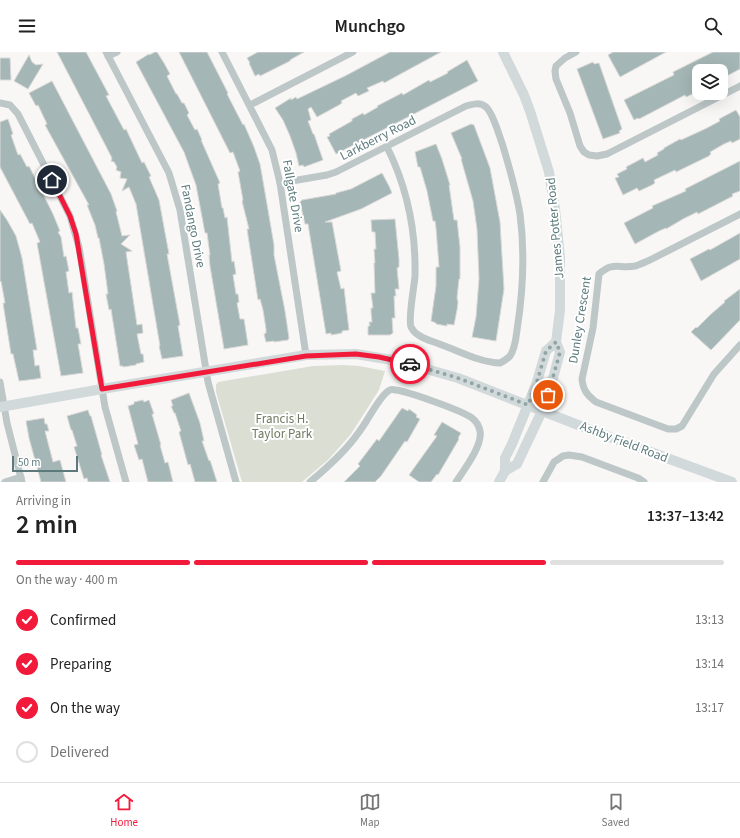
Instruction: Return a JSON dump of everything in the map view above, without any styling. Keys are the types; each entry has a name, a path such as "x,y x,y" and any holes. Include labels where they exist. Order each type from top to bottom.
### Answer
{"street":[{"path":"107,54 117,52"},
{"name":"Fallgate Drive","path":"222,52 272,150 280,184 306,356"},
{"path":"250,105 353,52"},
{"name":"James Potter Road","path":"503,52 524,95 549,172 555,209 560,258 560,310 556,342 560,352 542,411 518,464 506,471"},
{"path":"576,52 559,62 556,66 556,79 570,113 580,146 584,152 590,155 597,156 607,154 740,86"},
{"name":"Fandango Drive","path":"107,54 169,173 174,187 180,210 206,372 236,482"},
{"path":"0,104 10,105 18,114 73,225 79,247 105,408 126,482"},
{"name":"Larkberry Road","path":"280,184 327,175 466,106 477,104 482,105 489,110 500,136 516,196 521,232 523,271 518,328 512,353 500,363 487,361 423,338 412,329 410,322 414,292 415,260 411,222 405,192 393,159 386,147"},
{"name":"Dunley Crescent","path":"740,214 650,260 635,266 611,266 605,268 599,274 593,328 582,379 583,387 590,398 596,402 668,429 676,429 682,426 714,374 740,345"},
{"path":"499,482 506,471 505,458 536,385 546,351 556,342"},
{"name":"Ashby Field Road","path":"2,407 102,389 306,356 356,354 393,360 458,378 596,432 732,482"},
{"path":"0,382 2,407 21,480 5,482"},
{"path":"310,482 334,461 351,443 367,422 382,397 392,390 407,392 467,414 475,421 480,430 480,443 456,482"},
{"path":"543,482 554,462 559,458 569,455 582,457 638,478 644,482"}],"green space":[{"name":"Francis H. Taylor Park","path":"313,366 359,366 385,371 379,390 351,434 329,459 302,482 242,482 216,392 216,385 218,382"}],"building":[{"path":"57,52 86,52 109,95 106,96 124,130 126,129 142,163 144,162 151,176 149,177 159,200 169,254 167,254 180,325 178,326 183,356 162,359 136,204 129,187 122,191 127,179 120,178 121,172 116,170 117,167 114,162 111,161 112,158"},
{"path":"157,52 170,74 167,76 176,94 182,103 184,103 189,113 187,115 195,130 197,129 220,183 218,184 222,208 225,218 227,217 232,262 234,261 236,274 233,275 236,294 238,294 239,302 237,303 240,319 244,319 248,345 224,349 210,266 207,233 205,233 196,185 184,152 136,62"},
{"path":"179,52 207,52 243,125 244,124 254,147 260,164 263,181 274,245 274,255 285,311 289,338 288,340 266,342 264,334 266,333 266,329 263,310 260,299 258,300 247,229 249,229 242,201 238,172 240,171 233,152 230,153"},
{"path":"258,52 304,52 260,76 259,74 255,76 247,58"},
{"path":"390,52 441,52 384,83 383,81 367,88 369,91 358,96 356,93 341,101 342,103 339,105 317,117 311,107 308,109 311,120 308,121 323,160 304,167 303,165 299,166 290,136 283,120 275,108 291,98 291,100 296,97 297,99"},
{"path":"613,52 666,52 620,77 608,55"},
{"path":"713,52 740,52 740,69 728,75 728,64 692,64 692,94 686,97 685,95 639,119 634,120 624,100 674,75 673,72"},
{"path":"29,55 32,62 36,65 43,64 28,89 14,81"},
{"path":"0,58 10,58 11,80 0,80"},
{"path":"467,60 478,81 336,154 327,137 330,136 329,134 352,121 352,119 363,113 364,115 378,107 377,106 402,93 403,95 429,80 430,82 448,73 447,72"},
{"path":"593,62 594,64 599,63 622,129 619,131 620,133 603,139 577,69"},
{"path":"52,81 111,194 117,211 122,236 130,235 121,244 132,251 126,252 137,325 142,324 143,333 137,334 144,362 136,365 120,366 111,309 109,310 106,294 108,294 99,238 87,205 89,205 45,125 47,124 38,105 36,106 29,93"},
{"path":"736,110 740,117 740,139 732,143 731,141 724,144 710,152 711,154 709,156 676,172 675,170 654,180 655,183 652,185 639,191 637,188 623,195 615,178 619,177 617,174 627,169 626,167 643,158 645,162 658,155 657,153 664,148 680,139 681,140 707,128 720,121 719,119"},
{"path":"8,119 13,134 11,135 18,155 20,154 27,167 29,166 60,231 58,232 61,237 64,257 66,256 69,271 66,272 69,293 72,292 76,328 78,328 81,344 78,344 83,373 61,376 37,243 40,242 32,223 30,224 0,167 0,122"},
{"path":"471,124 474,125 490,168 500,222 504,289 496,341 472,337 476,317 479,279 477,229 473,201 462,159 451,133"},
{"path":"436,144 450,185 454,220 457,220 460,247 460,279 457,310 454,325 447,324 447,326 436,324 431,321 436,286 436,267 439,267 436,228 415,152"},
{"path":"740,161 740,191 732,194 733,196 698,214 697,212 635,244 624,223 653,208 652,206 686,191 685,189"},
{"path":"382,173 392,193 361,209 325,222 332,222 341,271 337,272 341,289 344,288 349,330 342,331 342,333 337,334 326,334 308,224 305,224 300,202 302,200 336,194 351,189"},
{"path":"0,210 16,236 22,258 37,350 33,350 35,366 39,365 41,378 19,381 13,354 11,354 3,303 5,303 1,281 0,282"},
{"path":"395,219 399,259 399,267 397,268 399,289 395,289 396,296 394,296 395,318 392,318 393,333 390,335 368,335 368,326 370,326 369,322 372,322 371,308 373,308 371,293 375,293 374,249 376,249 375,232 372,232 371,220"},
{"path":"740,233 740,259 701,281 690,259 709,249 710,250"},
{"path":"740,289 740,320 711,350 691,332 725,302 724,301"},
{"path":"189,393 200,423 204,441 202,441 217,482 195,482 190,464 188,465 179,432 181,431 171,406 173,406 171,400"},
{"path":"143,400 144,402 149,400 154,414 152,414 165,463 168,462 173,482 148,482 142,459 139,460 134,445 138,444 128,406 134,404 134,402"},
{"path":"402,408 408,411 409,409 417,415 416,417 420,419 407,442 405,441 381,476 375,482 344,482 360,466 358,464 377,439 379,441"},
{"path":"88,410 110,482 88,482 87,478 84,479 74,447 77,446 67,416"},
{"path":"44,418 45,424 47,424 49,431 45,431 53,462 60,460 66,482 41,482 26,421"},
{"path":"442,422 461,433 458,438 459,439 438,475 437,474 431,482 419,482 409,475 437,436 434,435"}],"way so far":[{"path":"410,364 458,378 528,405 544,363 546,351 556,342 560,352 548,395"}],"route":[{"path":"52,180 70,216 76,234 102,389 306,356 344,353 379,357 410,364"}]}
